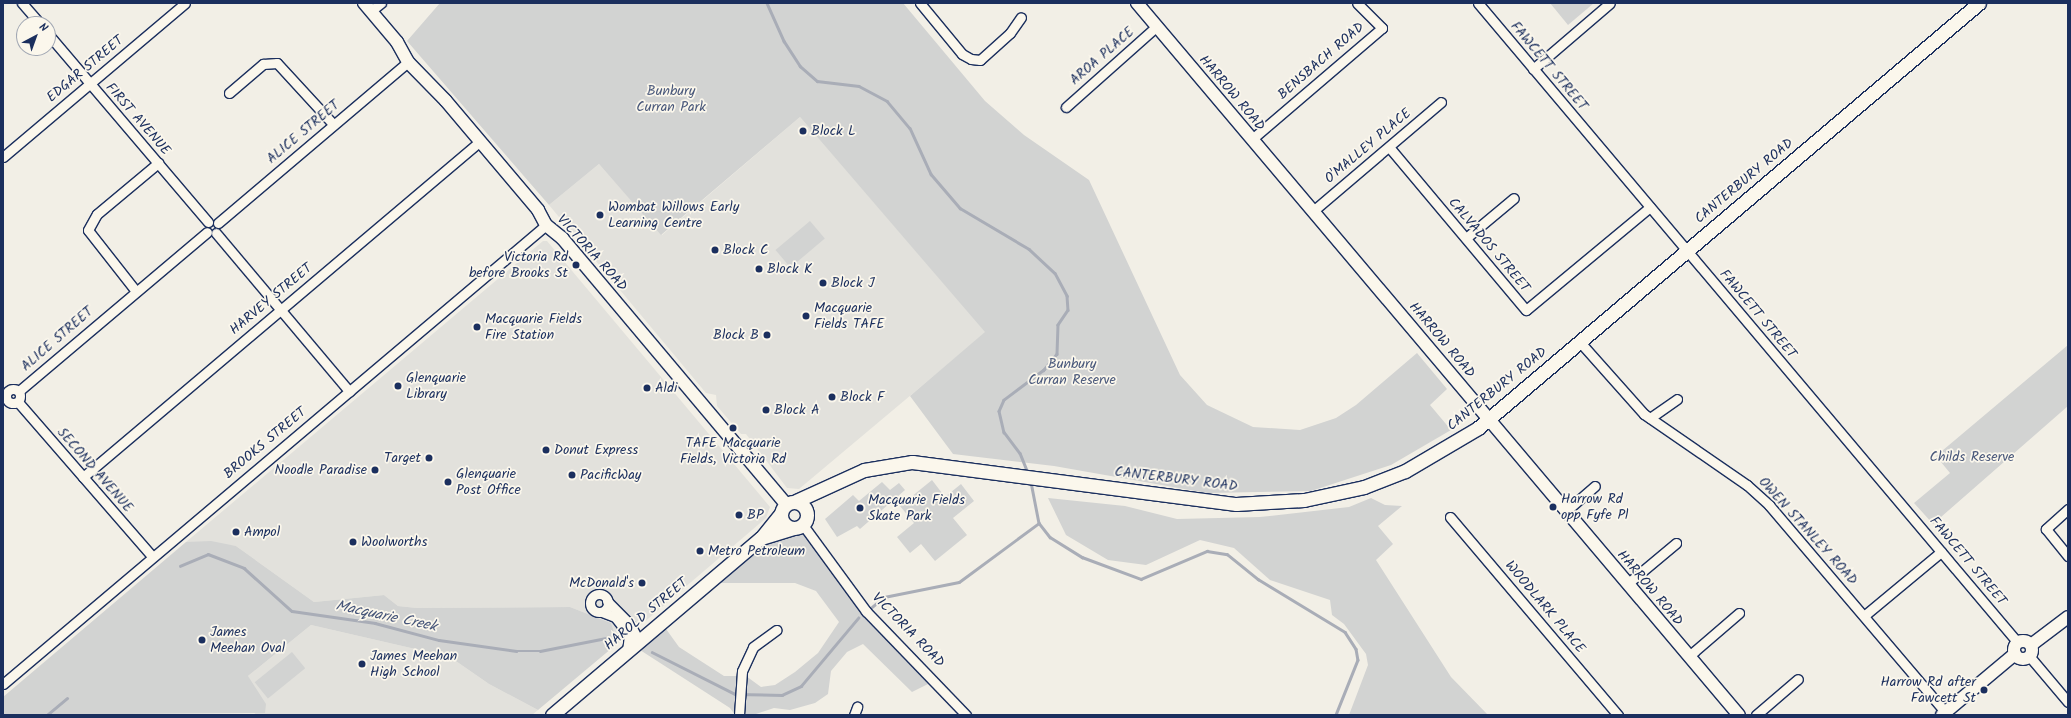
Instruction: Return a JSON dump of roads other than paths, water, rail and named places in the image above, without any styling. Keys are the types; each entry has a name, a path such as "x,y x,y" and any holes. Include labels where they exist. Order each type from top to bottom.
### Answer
{"main road":[{"name":"CANTERBURY ROAD","path":"788,506 827,486 884,465 912,462 979,469 1230,503 1304,500 1364,487 1405,471 1458,442 1488,418 1978,3"},
{"path":"801,523 827,486"},
{"path":"788,506 805,506 801,523 784,523 788,506"},
{"name":"HAROLD STREET","path":"552,715 627,652 634,638 655,628 761,538 788,506"},
{"name":"HAROLD STREET","path":"761,538 801,523"}],"street":[{"path":"22,3 33,16"},
{"name":"EDGAR STREET","path":"3,158 185,3"},
{"path":"368,7 381,3"},
{"path":"920,3 962,54 970,59 980,60 1010,33 1021,17"},
{"name":"HARROW ROAD","path":"1137,3 1739,715"},
{"name":"BENSBACH ROAD","path":"1252,139 1382,28 1357,3"},
{"name":"FAWCETT STREET","path":"1478,3 1941,552 2016,648"},
{"path":"1533,69 1610,3"},
{"name":"VICTORIA ROAD","path":"368,7 397,42 408,62 423,74 478,143 538,210 546,225 562,238 788,506"},
{"name":"AROA PLACE","path":"1066,108 1157,26"},
{"name":"FIRST AVENUE","path":"56,44 208,222"},
{"name":"ALICE STREET","path":"218,223 408,62"},
{"path":"229,93 262,64 277,63 333,124"},
{"name":"O'MALLEY PLACE","path":"1313,211 1442,102"},
{"name":"HARVEY STREET","path":"82,477 478,143"},
{"name":"CALVADOS STREET","path":"1389,147 1526,310 1650,207"},
{"path":"135,290 88,230 97,214 158,163"},
{"path":"1466,238 1514,198"},
{"path":"216,233 218,223 208,222 207,232 216,233 349,391"},
{"name":"BROOKS STREET","path":"3,684 152,556 546,225"},
{"name":"ALICE STREET","path":"19,391 135,290 207,232"},
{"name":"OWEN STANLEY ROAD","path":"1579,341 1650,418 1747,485 1769,504 1865,616 1943,714"},
{"path":"6,387 19,391 18,402 5,402 6,387"},
{"path":"1650,418 1677,399"},
{"name":"SECOND AVENUE","path":"18,402 152,556"},
{"path":"1566,511 1595,486"},
{"path":"2068,509 2046,530 2068,556"},
{"name":"WOODLARK PLACE","path":"1450,517 1618,715"},
{"name":"VICTORIA ROAD","path":"801,523 866,611 966,715"},
{"path":"1627,584 1676,543"},
{"path":"1865,616 1941,552"},
{"path":"634,638 615,617 602,612 594,611 591,601 600,595 630,624 646,630 655,628"},
{"path":"602,612 607,601"},
{"path":"1689,656 1739,613"},
{"path":"2016,648 2021,659 2068,617"},
{"path":"630,624 634,638"},
{"path":"739,715 742,671 753,647 776,630"},
{"path":"1943,714 2024,641 2068,702"},
{"path":"1756,715 1798,679"}],"waterway":[{"path":"767,3 784,41 800,66 817,81 859,86 887,101 910,128 931,174 960,208 1029,249 1055,273 1067,296 1068,310 1058,325 1057,354 1044,370 1004,400 999,411 1004,432 1020,453 1028,473"},
{"path":"1031,482 1039,523 1050,537 1082,557 1141,579 1207,551 1227,554 1258,579 1345,632 1356,649 1358,660 1336,715"},
{"name":"Macquarie Creek","path":"872,607 884,597 959,582 1039,523"},
{"name":"Macquarie Creek","path":"180,566 208,554 244,568 292,611 375,623 439,640 516,651 540,651 606,638"},
{"name":"Macquarie Creek","path":"652,652 735,694 782,695 801,686 858,618"},
{"name":"Macquarie Creek","path":"47,715 67,698"}],"place":[{"name":"Block L","path":"803,131"},
{"name":"Wombat Willows Early Learning Centre","path":"600,215"},
{"name":"Block C","path":"715,250"},
{"name":"Victoria Rd before Brooks St","path":"576,265"},
{"name":"Block K","path":"759,269"},
{"name":"Block J","path":"823,283"},
{"name":"Macquarie Fields TAFE","path":"806,316"},
{"name":"Macquarie Fields Fire Station","path":"477,327"},
{"name":"Block B","path":"767,335"},
{"name":"Glenquarie Library","path":"398,386"},
{"name":"Aldi","path":"647,388"},
{"name":"Block F","path":"832,397"},
{"name":"Block A","path":"766,410"},
{"name":"TAFE Macquarie Fields, Victoria Rd","path":"733,428"},
{"name":"Donut Express","path":"546,450"},
{"name":"Target","path":"429,458"},
{"name":"Noodle Paradise","path":"375,470"},
{"name":"PacificWay","path":"572,475"},
{"name":"Glenquarie Post Office","path":"448,482"},
{"name":"Harrow Rd opp Fyfe Pl","path":"1553,507"},
{"name":"Macquarie Fields Skate Park","path":"860,508"},
{"name":"BP","path":"739,515"},
{"name":"Ampol","path":"236,532"},
{"name":"Woolworths","path":"353,542"},
{"name":"Metro Petroleum","path":"700,551"},
{"name":"McDonald's","path":"642,583"},
{"name":"James Meehan Oval","path":"202,640"},
{"name":"James Meehan High School","path":"362,664"},
{"name":"Harrow Rd after Fawcett St","path":"1984,690"}],"park label":[{"name":"Bunbury Curran Park","path":"671,100"},
{"name":"Bunbury Curran Reserve","path":"1072,372"},
{"name":"Childs Reserve","path":"1972,457"}]}
